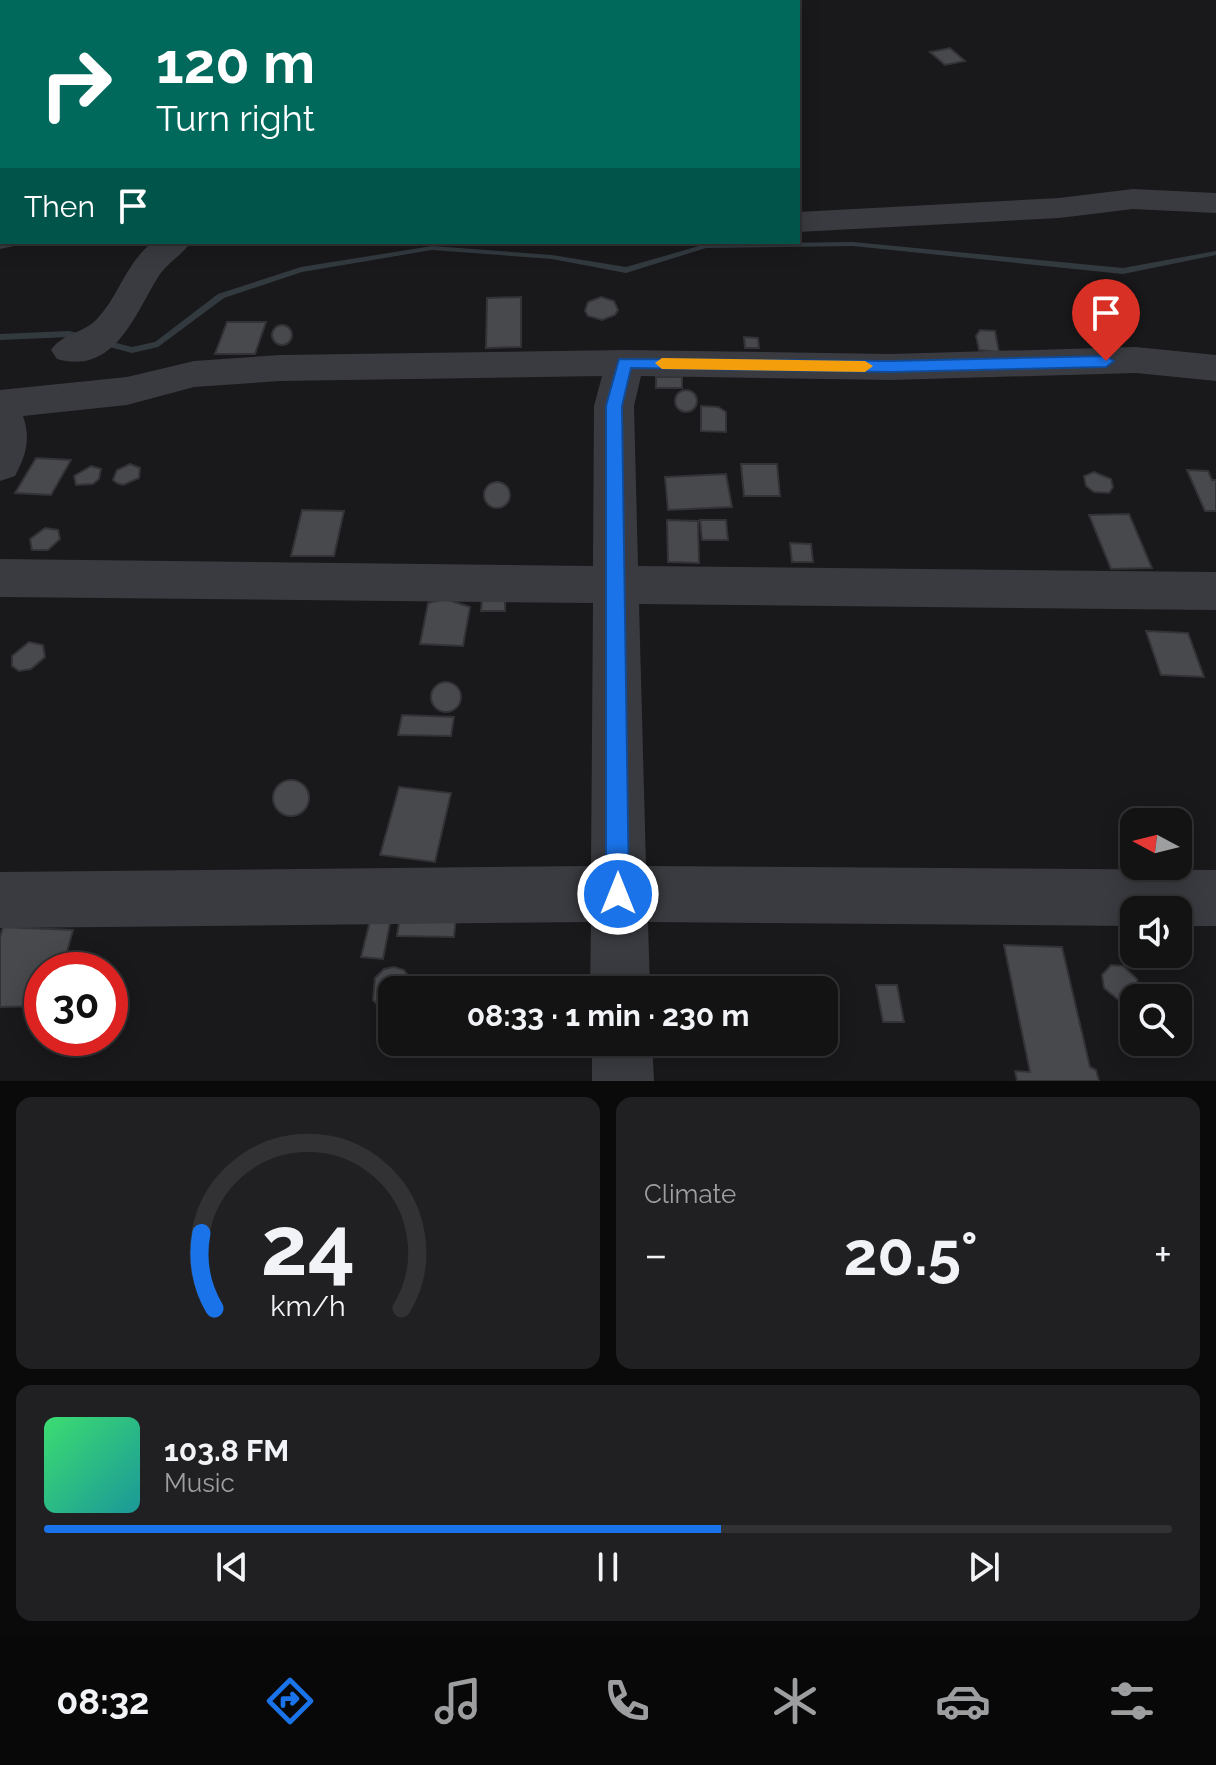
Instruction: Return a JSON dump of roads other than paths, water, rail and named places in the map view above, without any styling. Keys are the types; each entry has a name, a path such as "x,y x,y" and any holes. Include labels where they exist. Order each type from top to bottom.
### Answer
{"street":[{"path":"800,222 1059,208 1133,199 1216,203"},
{"path":"70,350 89,346 108,334 146,266 172,244"},
{"path":"0,465 6,455 8,426 0,406 127,391 194,374 251,370 625,363 891,367 1136,360 1216,368"},
{"path":"620,976 614,406 625,363"},
{"path":"0,578 1216,591"},
{"path":"0,900 618,894 1216,898"},
{"path":"622,1056 623,1081"}],"waterway":[{"path":"101,342 132,350 158,344 221,296 301,270 432,248 552,257 626,270 706,246 853,244 1123,271 1216,253"},
{"path":"0,337 69,334 82,337"}]}
